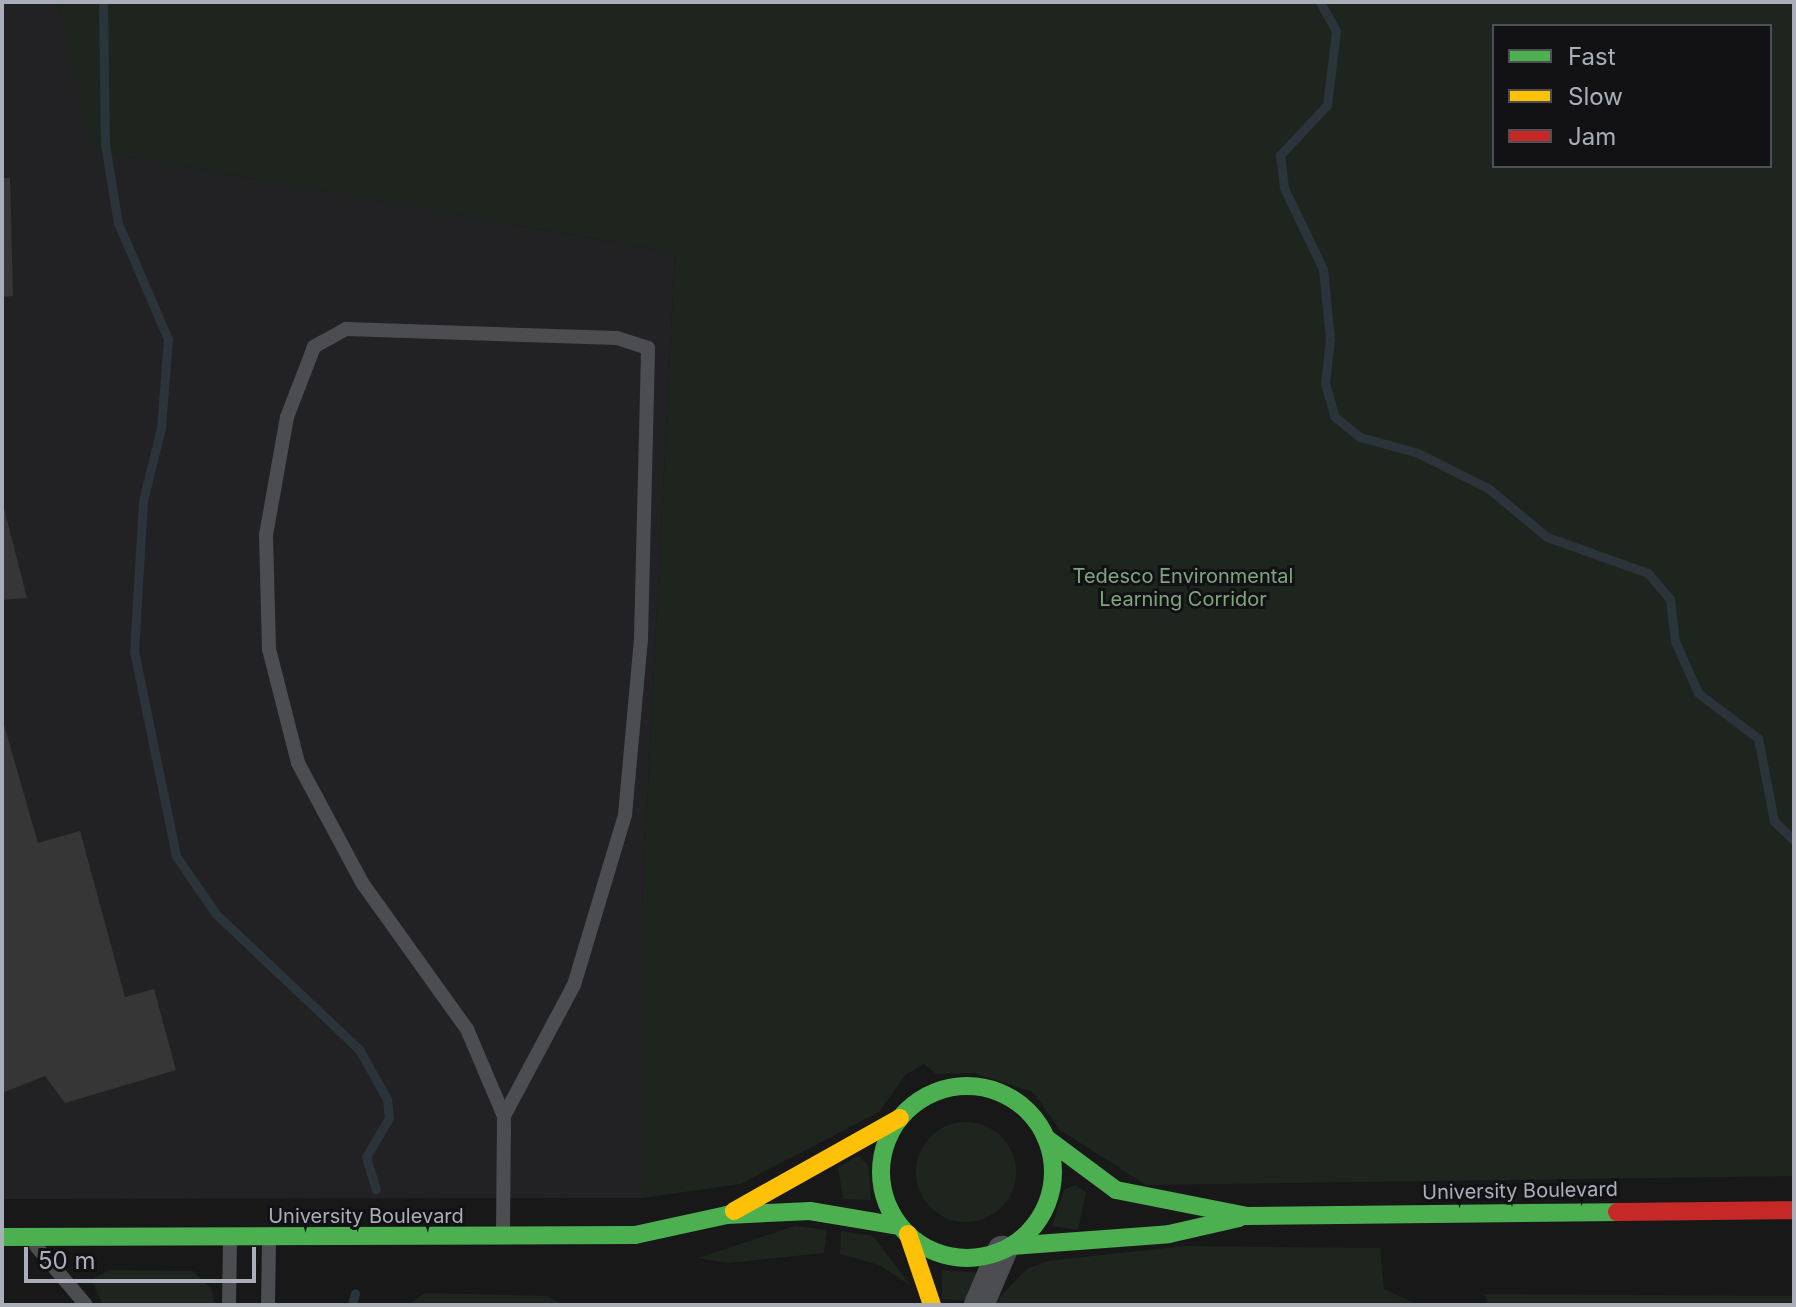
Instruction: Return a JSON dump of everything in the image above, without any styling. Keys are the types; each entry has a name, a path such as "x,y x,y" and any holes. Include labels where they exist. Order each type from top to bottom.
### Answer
{"street":[{"path":"932,1305 904,1230 884,1194 881,1167 900,1118 927,1096 969,1086 1011,1098 1046,1138 1049,1198 1006,1248 979,1305"},
{"name":"University Boulevard","path":"727,1215 900,1118"},
{"name":"University Boulevard","path":"1046,1138 1116,1190 1247,1216 1794,1210"},
{"name":"University Boulevard","path":"2,1237 503,1238 635,1235 727,1215 836,1211 904,1230"},
{"name":"University Boulevard","path":"1006,1248 1169,1234 1247,1216"},
{"path":"904,1230 955,1258 1006,1248"}],"lane":[{"path":"503,1238 504,1116 467,1029 363,884 298,763 269,649 266,535 287,417 314,347 346,329 617,338 648,348 641,638 625,815 574,985 504,1116"},
{"path":"26,1238 61,1267 86,1305"},
{"path":"229,1305 230,1238"},
{"path":"268,1305 269,1238"}],"shaded area":[{"path":"2,2 58,2 92,150 675,253 642,907 642,1198 2,1199"}],"green space":[{"name":"Tedesco Environmental Learning Corridor","path":"58,2 1794,2 1794,1176 1146,1185 1060,1130 1033,1092 974,1073 936,1074 924,1064 905,1075 879,1112 740,1184 642,1198 642,907 675,253 91,150"},
{"path":"966,1122 985,1126 1001,1137 1012,1153 1016,1172 1012,1191 1001,1207 985,1218 966,1222 947,1218 931,1207 920,1191 916,1172 920,1153 931,1137 947,1126"},
{"path":"858,1156 868,1165 871,1200 843,1199 838,1167"},
{"path":"1075,1185 1086,1192 1078,1230 1052,1226 1064,1190"},
{"path":"795,1226 827,1230 824,1253 728,1263 698,1258"},
{"path":"841,1231 873,1236 911,1286 879,1265 840,1254"},
{"path":"1184,1246 1380,1248 1384,1289 1419,1305 992,1305 1027,1269 1047,1261"},
{"path":"109,1270 193,1271 211,1288 215,1305 103,1305 91,1280"},
{"path":"942,1270 979,1273 967,1301 942,1299"},
{"path":"425,1293 547,1296 564,1305 408,1305"},
{"path":"1484,1294 1794,1296 1794,1305 1489,1305"}],"building":[{"path":"2,178 10,178 13,296 2,297"},
{"path":"3,504 27,598 2,600"},
{"path":"3,721 38,843 80,831 125,997 154,989 176,1070 65,1103 45,1076 2,1093"}],"waterway":[{"path":"103,2 105,144 118,223 168,339 161,428 143,501 134,651 176,856 216,914 359,1049 387,1099 389,1118 366,1157 376,1190"},
{"path":"1320,2 1336,31 1327,105 1280,155 1284,188 1323,269 1330,339 1325,383 1335,417 1360,437 1418,453 1488,488 1547,537 1648,573 1670,599 1675,641 1698,693 1758,738 1774,821 1794,840"},
{"path":"352,1305 355,1293"}],"traffic: fast":[{"path":"967,1086 1000,1093 1028,1111 1046,1139 1053,1172 1046,1205 1028,1233 1000,1251 967,1258 934,1251 906,1233 888,1205 881,1172 888,1139 906,1111 934,1093 967,1086"},
{"path":"1046,1138 1116,1190 1247,1216 1617,1212"},
{"path":"2,1237 635,1235 727,1215 810,1211 900,1226"},
{"path":"1011,1246 1169,1234 1239,1218"}],"traffic: slow":[{"path":"734,1211 900,1118"},
{"path":"908,1234 932,1305"}],"traffic: jam":[{"path":"1617,1212 1794,1210"}]}
